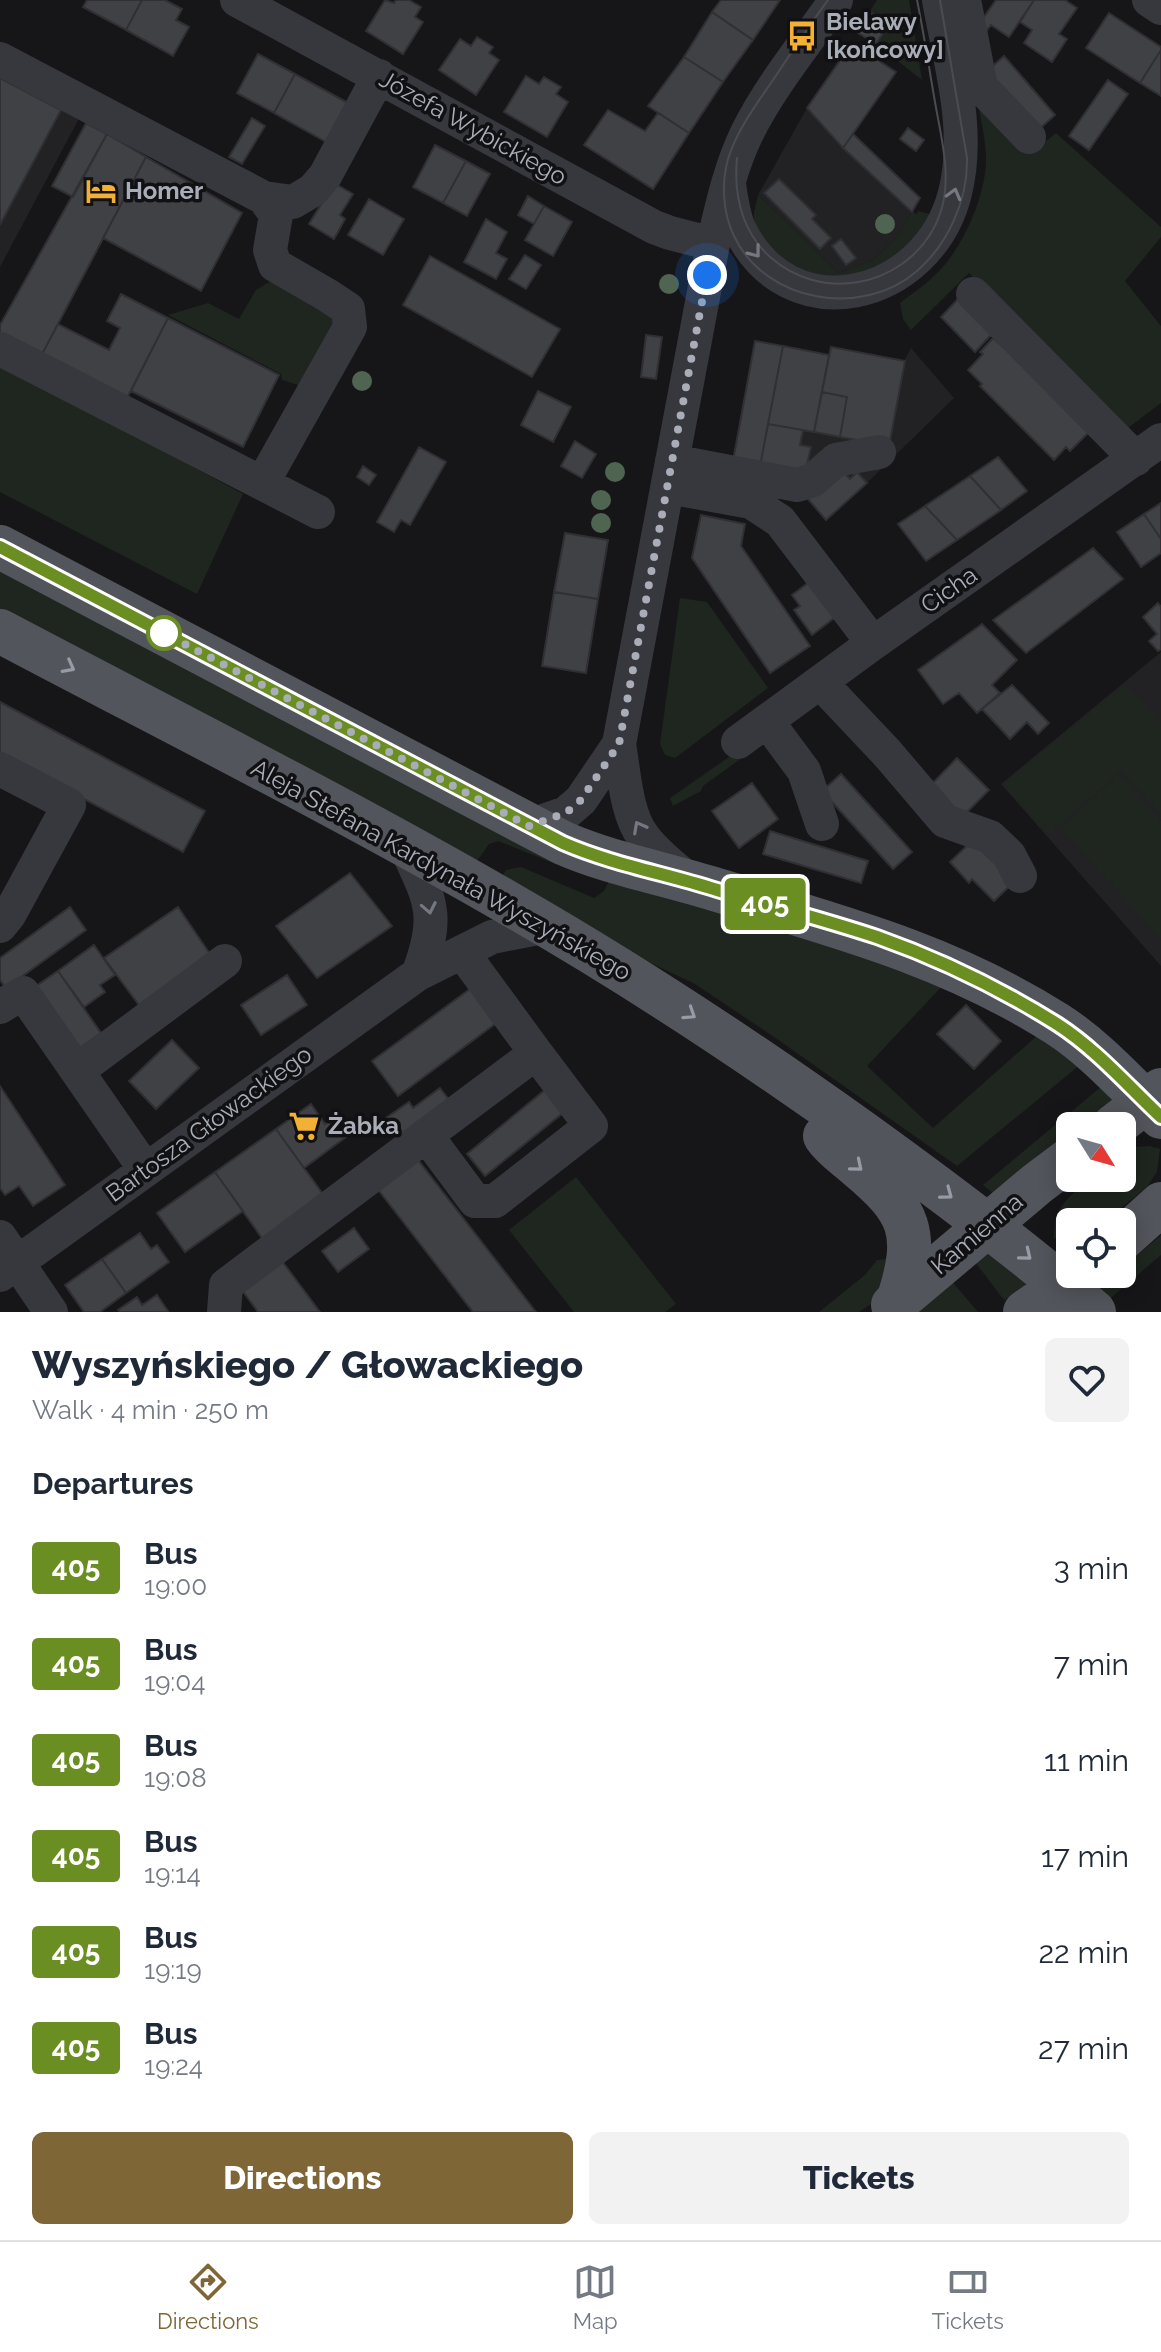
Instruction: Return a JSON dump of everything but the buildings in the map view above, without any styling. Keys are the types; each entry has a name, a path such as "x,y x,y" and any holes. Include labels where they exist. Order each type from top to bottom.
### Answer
{"main road":[{"path":"0,547 583,852 876,937 979,980 1058,1025 1110,1067 1145,1109"},
{"name":"Aleja Stefana Kardynała Wyszyńskiego","path":"0,631 405,845 637,980 793,1083 1079,1291"},
{"path":"793,1083 828,1141 877,1183 895,1201 903,1216 910,1252 908,1270 891,1306"},
{"name":"Kamienna","path":"891,1306 1056,1170"},
{"path":"1136,1226 1161,1204"},
{"path":"1025,1312 1079,1291"}],"street":[{"name":"Józefa Wybickiego","path":"237,0 654,227 713,244"},
{"path":"693,882 657,852 637,828 619,744 713,244 729,180 742,144 760,111 836,0"},
{"path":"729,180 736,218 745,239 773,271 792,282 816,290 851,291 885,282 915,262 934,241 952,205 963,148 939,0"},
{"path":"964,0 981,87 1029,137"},
{"path":"1149,0 1161,8"},
{"path":"0,59 264,198 293,202 313,190 325,176 379,76"},
{"path":"263,482 350,327 348,309 275,265 270,250 276,215 264,198"},
{"path":"973,294 1148,450"},
{"path":"0,349 318,512"},
{"name":"Cicha","path":"738,742 1148,450"},
{"path":"670,474 797,485 813,480 836,460 879,452"},
{"path":"670,474 751,502 780,521 863,630"},
{"path":"820,682 887,753 939,815 955,826 990,837 1009,855 1020,876"},
{"path":"767,721 804,771 822,824"},
{"path":"529,826 566,813 581,800 619,744"},
{"path":"0,769 69,805 0,926"},
{"path":"405,845 425,889 432,915 430,941 418,974"},
{"name":"Bartosza Głowackiego","path":"6,1258 145,1169 418,974 492,937 548,926"},
{"path":"426,1135 475,1201 495,1201 591,1126 462,952"},
{"path":"77,1071 225,961"},
{"path":"0,1007 23,993 145,1169"},
{"path":"224,1312 226,1285 536,1053"},
{"path":"6,1258 51,1312"}],"shaded area":[{"path":"877,0 909,0 922,80 876,44 889,24 870,11"},
{"path":"0,45 92,94 0,267"},
{"path":"977,98 1030,154 1056,133 1161,227 1161,237 1125,281 1161,326 1161,403 1124,431 969,273 911,330 903,319 900,303 944,265 963,238 977,206 986,159"},
{"path":"807,108 843,148 912,212 897,237 873,260 839,273 758,195"},
{"path":"758,195 839,273 873,260 897,237 912,212 930,214 911,247 891,260 857,273 821,275 804,271 788,262 764,240 754,219"},
{"path":"271,281 337,314 308,388 282,380 281,374 168,315 208,303 239,319 256,290"},
{"path":"755,341 829,355 831,347 904,361 911,348 954,398 826,520 808,499 733,461"},
{"path":"0,363 243,494 197,594 0,492"},
{"path":"0,564 581,874 498,841 489,844 474,865 0,613"},
{"path":"680,598 707,602 768,688 675,758 665,755 660,744"},
{"path":"1161,652 1161,966 1001,784"},
{"path":"1125,685 1161,723 1161,814 1121,771 1049,835 1003,784"},
{"path":"742,748 746,755 703,786 701,791 673,806 670,798"},
{"path":"1120,774 1161,821 1161,940 1061,827"},
{"path":"521,867 594,898 604,891 611,877 945,983 867,1066 933,1128 1039,1034 1081,1064 957,1166 695,984 600,939 500,879 506,870"},
{"path":"1107,1082 1115,1097 1097,1112 1071,1112"},
{"path":"1056,1124 1056,1147 999,1195 983,1185"},
{"path":"1136,1147 1160,1149 1157,1172 1147,1187 1121,1208 1061,1208 1075,1192 1136,1192"},
{"path":"576,1177 676,1304 665,1312 574,1312 509,1230"},
{"path":"1161,1235 1161,1255 1136,1276 1136,1256"},
{"path":"986,1245 1031,1284 1004,1300 972,1258"},
{"path":"896,1250 874,1302 859,1312 819,1312 865,1275 877,1260 887,1259"},
{"path":"949,1278 978,1312 908,1312"},
{"path":"1101,1288 1122,1288 1106,1302 1098,1291"}],"tram line":[{"path":"828,0 736,138 724,179 724,199 734,236 749,258 768,276 791,289 816,296 843,298 870,295 895,286 917,271 938,248 960,205 967,158 940,0"},
{"path":"737,158 737,189 744,219 756,241 771,258 790,271 811,280 834,284 857,282 880,276 909,259 934,227 941,211 946,184 942,143 917,0"}],"bus line":[{"name":"405","path":"0,547 583,852 876,937 979,980 1058,1025 1110,1067 1161,1117"}],"place":[{"name":"Bielawy [końcowy]","path":"802,36"},
{"name":"Homer","path":"101,191"},
{"name":"Żabka","path":"304,1126"}],"route":[{"path":"164,633 529,826 566,813 581,800 619,744 707,275"}]}
